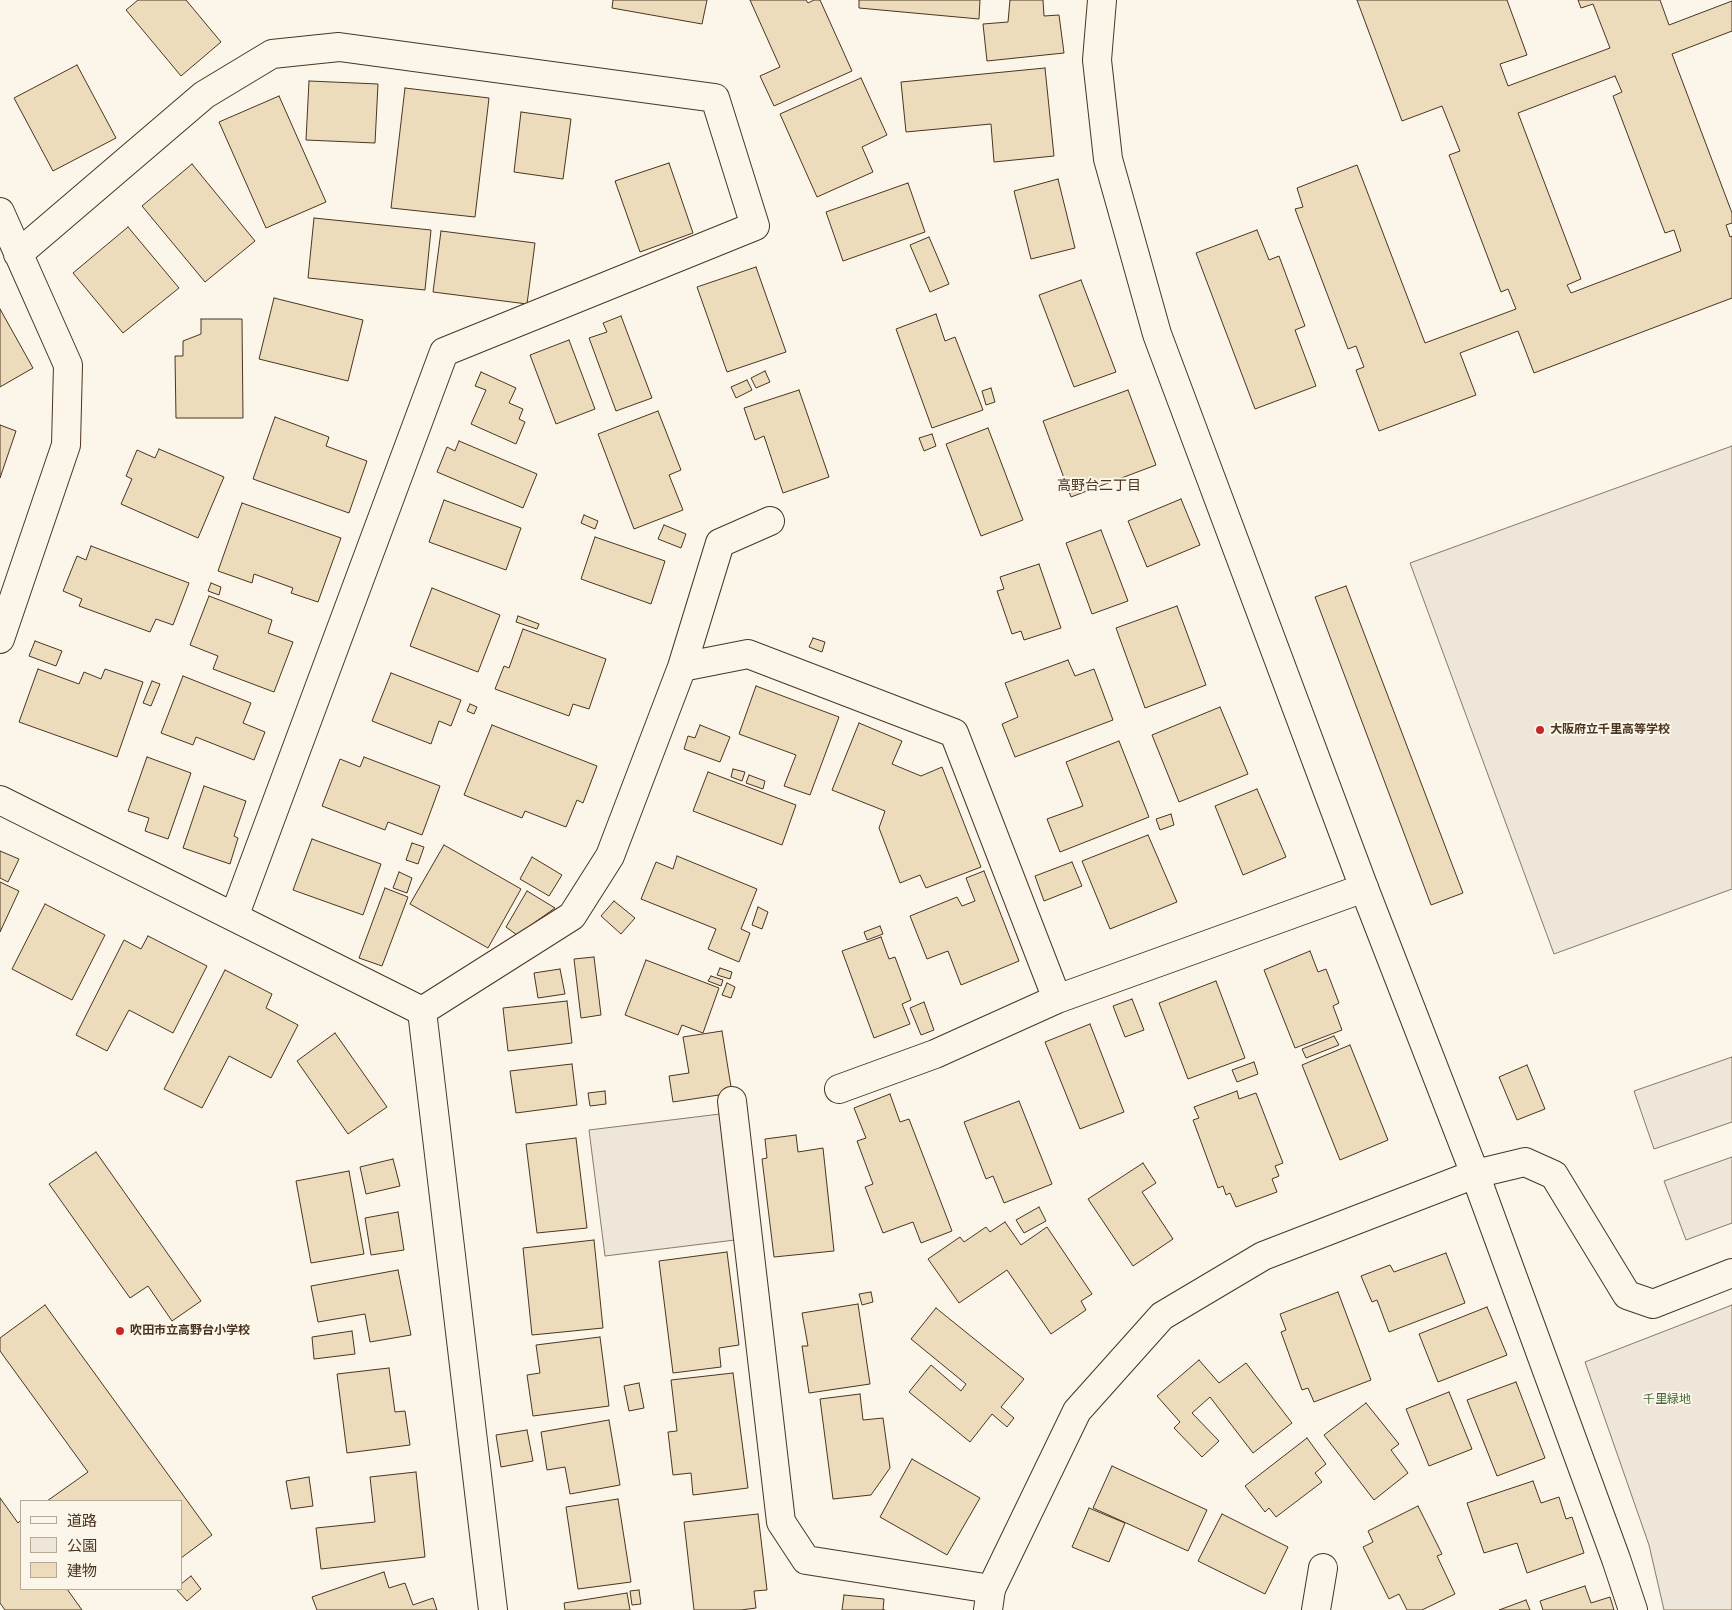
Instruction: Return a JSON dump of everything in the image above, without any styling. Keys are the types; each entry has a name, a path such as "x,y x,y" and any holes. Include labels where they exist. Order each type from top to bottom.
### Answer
{"street":[{"path":"1102,0 1097,60 1108,159 1157,334 1364,888 1475,1174 1633,1610"},
{"path":"18,254 204,95 272,54 339,48 715,98 755,226 444,352 234,917"},
{"path":"0,212 68,365 66,445 0,639"},
{"path":"422,1011 572,916 610,856 682,667 720,543 770,521"},
{"path":"682,667 748,654 954,733 1057,999"},
{"path":"0,800 422,1011"},
{"path":"839,1089 935,1054 1057,999 1364,888"},
{"path":"422,1011 493,1610"},
{"path":"732,1101 781,1522 806,1560 989,1600 1078,1411 1162,1316 1263,1256 1475,1174 1525,1162 1554,1175 1627,1295 1653,1304 1732,1274"},
{"path":"1316,1610 1323,1568"}],"green space":[{"path":"1732,446 1732,889 1554,954 1410,563"},
{"path":"1732,1057 1732,1122 1654,1149 1634,1091"},
{"path":"720,1114 735,1240 605,1256 589,1130"},
{"path":"1732,1157 1732,1223 1686,1240 1664,1181"},
{"name":"千里緑地","path":"1732,1305 1732,1610 1664,1610 1649,1545 1585,1362"}],"building":[{"path":"138,0 186,0 221,42 181,76 126,10"},
{"path":"613,0 707,0 702,24 612,8"},
{"path":"750,0 806,0 808,3 820,0 852,71 774,106 760,76 780,67"},
{"path":"859,0 980,0 979,19 859,8"},
{"path":"1010,0 1043,0 1044,16 1059,15 1064,53 987,61 983,24 1008,22"},
{"path":"1357,0 1507,0 1527,55 1500,64 1508,86 1610,48 1593,4 1581,8 1578,0 1660,0 1669,25 1732,1 1732,31 1672,54 1732,213 1732,223 1726,225 1730,237 1732,236 1732,298 1534,373 1518,331 1460,353 1476,395 1379,431 1356,370 1364,367 1356,346 1348,349 1295,209 1303,207 1297,188 1357,165 1425,343 1516,309 1508,289 1501,292 1449,155 1460,151 1442,106 1402,121","holes":["1615,76 1622,92 1613,96 1665,233 1674,230 1681,251 1571,293 1567,285 1581,279 1518,113"]},
{"path":"77,65 116,138 53,171 14,98"},
{"path":"1045,68 1054,156 994,162 991,124 906,132 901,82"},
{"path":"861,78 887,135 862,147 873,172 817,197 780,114"},
{"path":"309,81 378,84 375,143 306,140"},
{"path":"405,88 489,98 475,217 391,208"},
{"path":"279,96 326,202 266,228 219,122"},
{"path":"521,112 571,119 563,179 514,172"},
{"path":"669,163 693,233 640,252 615,181"},
{"path":"192,164 255,241 205,282 142,206"},
{"path":"1058,179 1075,248 1031,259 1014,191"},
{"path":"908,183 925,232 843,261 826,212"},
{"path":"314,218 431,230 425,290 308,278"},
{"path":"128,227 179,288 123,333 73,273"},
{"path":"1257,230 1269,260 1279,256 1305,326 1295,330 1316,386 1255,409 1196,253"},
{"path":"441,231 535,243 527,304 433,292"},
{"path":"929,237 949,284 930,292 910,245"},
{"path":"756,267 786,352 727,372 697,287"},
{"path":"1081,280 1116,372 1074,387 1039,295"},
{"path":"274,298 363,320 348,381 259,359"},
{"path":"0,309 33,368 0,387"},
{"path":"936,314 945,341 955,337 983,410 932,428 896,329"},
{"path":"621,316 652,398 616,411 589,338 607,332 603,323"},
{"path":"201,319 242,319 243,418 176,418 175,356 183,356 183,341 201,334"},
{"path":"569,340 595,409 556,424 530,355"},
{"path":"765,371 770,382 756,388 751,378"},
{"path":"481,372 516,388 509,403 523,409 519,419 525,422 516,444 471,424 486,390 475,386"},
{"path":"747,380 752,390 736,398 731,387"},
{"path":"991,388 995,402 986,405 982,391"},
{"path":"799,390 829,477 783,493 764,436 755,440 744,408"},
{"path":"1128,390 1156,465 1071,497 1043,421"},
{"path":"658,411 681,470 669,475 683,510 634,529 598,434"},
{"path":"275,417 329,437 326,446 367,461 349,513 253,479"},
{"path":"0,425 16,431 0,478"},
{"path":"988,428 1023,520 981,536 946,444"},
{"path":"932,434 936,446 924,451 919,438"},
{"path":"459,441 537,474 523,508 437,472 447,447 455,451"},
{"path":"159,449 224,477 198,538 121,504 132,479 126,476 137,450 155,458"},
{"path":"1181,499 1200,545 1147,567 1128,521"},
{"path":"444,500 521,528 506,570 429,542"},
{"path":"242,503 341,538 318,602 291,593 293,588 254,574 252,583 218,571"},
{"path":"584,515 598,521 595,529 581,523"},
{"path":"664,525 686,534 681,548 658,539"},
{"path":"1101,530 1128,601 1092,614 1066,543"},
{"path":"595,537 665,561 651,604 581,579"},
{"path":"91,546 189,583 173,625 156,619 150,632 79,606 82,599 63,591 77,556 86,560"},
{"path":"1039,564 1061,628 1024,640 1021,631 1012,634 997,591 1004,589 1000,577"},
{"path":"211,583 221,587 219,595 208,591"},
{"path":"1346,586 1463,893 1431,905 1315,597"},
{"path":"432,588 500,615 478,672 410,646"},
{"path":"209,596 272,620 268,633 293,642 274,692 213,669 218,656 190,645"},
{"path":"1177,606 1206,685 1145,708 1116,628"},
{"path":"518,616 539,624 537,629 516,622"},
{"path":"523,629 606,659 589,709 573,704 569,716 495,689 504,666 509,668"},
{"path":"813,638 825,642 822,652 809,647"},
{"path":"35,641 62,651 56,666 29,656"},
{"path":"1068,660 1075,676 1094,669 1113,720 1015,757 1002,724 1018,717 1005,683"},
{"path":"38,669 79,684 84,672 101,679 105,669 143,682 117,757 19,722"},
{"path":"391,673 461,700 451,726 439,721 431,744 372,721"},
{"path":"183,676 251,703 243,723 265,732 254,760 196,737 193,745 161,733"},
{"path":"152,681 160,684 151,706 143,703"},
{"path":"756,686 839,717 810,795 784,786 796,755 739,734"},
{"path":"470,704 477,707 474,714 467,711"},
{"path":"1220,707 1248,774 1179,802 1152,735"},
{"path":"859,723 902,741 892,764 921,776 942,767 981,867 926,888 920,875 900,883 879,828 885,811 832,790"},
{"path":"492,725 597,766 583,803 577,800 566,827 525,811 522,818 464,795"},
{"path":"700,725 730,737 720,762 684,749 688,736 695,738"},
{"path":"1119,741 1149,817 1060,852 1047,819 1083,806 1066,762"},
{"path":"147,757 191,773 168,839 145,831 149,818 128,811"},
{"path":"364,757 440,786 422,835 388,822 385,830 322,806 340,759 360,767"},
{"path":"733,769 745,772 742,781 731,777"},
{"path":"708,772 796,805 782,845 693,811"},
{"path":"749,775 765,781 763,789 746,783"},
{"path":"204,786 246,801 234,836 238,838 230,864 183,848"},
{"path":"1257,789 1286,857 1243,875 1215,806"},
{"path":"1171,814 1174,825 1160,830 1156,819"},
{"path":"1148,835 1177,902 1110,929 1082,861"},
{"path":"312,839 381,864 363,915 293,890"},
{"path":"412,843 424,847 418,864 406,860"},
{"path":"444,845 521,889 488,948 410,904"},
{"path":"0,851 19,859 8,882 0,878"},
{"path":"677,856 757,889 741,929 750,933 739,962 708,949 716,929 641,899 656,862 673,869"},
{"path":"532,857 562,875 549,896 520,879"},
{"path":"1072,862 1082,886 1044,901 1035,876"},
{"path":"984,871 1019,961 961,985 948,951 927,959 910,916 957,897 962,906 975,901 966,878"},
{"path":"399,872 412,878 407,893 393,888"},
{"path":"0,882 19,891 0,932"},
{"path":"385,888 408,897 382,966 359,958"},
{"path":"527,891 555,908 517,935 506,927"},
{"path":"614,901 635,918 621,934 601,916"},
{"path":"45,904 105,935 72,1000 12,969"},
{"path":"758,907 768,912 762,929 752,925"},
{"path":"880,926 883,934 867,940 864,932"},
{"path":"148,936 207,966 173,1033 129,1010 107,1051 76,1035 124,940 141,949"},
{"path":"881,937 889,959 895,957 911,1000 902,1004 910,1024 874,1038 842,951"},
{"path":"1310,951 1318,972 1326,969 1339,1003 1333,1006 1342,1030 1295,1048 1264,970"},
{"path":"594,957 601,1015 581,1018 574,959"},
{"path":"646,960 719,988 703,1033 682,1025 678,1035 625,1015"},
{"path":"720,968 732,972 730,979 717,975"},
{"path":"560,969 565,994 538,998 534,973"},
{"path":"225,970 272,994 266,1008 298,1025 271,1078 229,1056 202,1108 164,1089"},
{"path":"711,976 723,980 721,986 708,981"},
{"path":"1216,981 1245,1058 1188,1079 1159,1003"},
{"path":"727,983 735,987 731,998 722,995"},
{"path":"1132,999 1144,1030 1125,1037 1113,1006"},
{"path":"567,1001 572,1043 508,1051 503,1008"},
{"path":"924,1002 934,1030 921,1035 910,1008"},
{"path":"1090,1024 1124,1112 1080,1129 1045,1042"},
{"path":"722,1031 732,1093 673,1102 669,1076 689,1073 683,1037"},
{"path":"335,1033 387,1107 348,1134 297,1061"},
{"path":"1334,1036 1339,1045 1306,1058 1302,1049"},
{"path":"1350,1045 1388,1140 1340,1160 1302,1065"},
{"path":"1254,1062 1258,1074 1237,1082 1232,1070"},
{"path":"572,1064 577,1105 516,1113 510,1071"},
{"path":"1527,1065 1545,1109 1517,1120 1499,1077"},
{"path":"605,1091 606,1104 590,1106 588,1093"},
{"path":"1237,1091 1239,1099 1256,1093 1283,1163 1275,1166 1279,1176 1272,1179 1277,1192 1236,1207 1230,1193 1226,1195 1223,1186 1218,1188 1193,1120 1199,1118 1194,1107"},
{"path":"890,1094 900,1122 909,1119 952,1231 921,1243 913,1222 883,1233 865,1187 873,1184 857,1141 866,1138 854,1108"},
{"path":"1019,1101 1052,1184 1004,1203 993,1176 986,1179 964,1122"},
{"path":"796,1135 798,1152 823,1148 834,1251 774,1257 762,1159 767,1158 765,1139"},
{"path":"576,1138 587,1228 537,1233 526,1144"},
{"path":"96,1152 201,1301 172,1321 148,1286 130,1298 49,1184"},
{"path":"393,1159 400,1186 366,1194 360,1167"},
{"path":"1143,1163 1156,1183 1142,1192 1173,1239 1133,1266 1088,1199"},
{"path":"349,1171 364,1254 311,1263 296,1181"},
{"path":"1039,1207 1046,1221 1024,1233 1016,1220"},
{"path":"398,1212 404,1250 371,1255 365,1218"},
{"path":"1005,1222 1021,1245 1047,1227 1092,1294 1081,1301 1086,1310 1051,1334 1007,1270 959,1303 928,1259 960,1237 964,1242 986,1227 990,1232"},
{"path":"594,1240 603,1328 532,1335 523,1248"},
{"path":"727,1252 739,1345 719,1348 721,1367 673,1373 659,1261"},
{"path":"1446,1253 1465,1303 1389,1332 1377,1300 1372,1302 1361,1276 1390,1265 1394,1272"},
{"path":"398,1270 411,1335 370,1342 365,1314 318,1322 311,1286"},
{"path":"871,1292 873,1302 862,1305 859,1294"},
{"path":"1338,1292 1371,1380 1314,1402 1308,1388 1302,1390 1281,1332 1286,1330 1280,1314"},
{"path":"858,1304 870,1384 809,1393 802,1346 808,1346 802,1313"},
{"path":"45,1305 212,1535 182,1557 182,1500 48,1500 88,1472 0,1351 0,1338"},
{"path":"1487,1307 1507,1355 1438,1382 1419,1334"},
{"path":"936,1308 1024,1379 1001,1407 1014,1418 1007,1427 992,1414 970,1442 909,1392 931,1365 961,1391 966,1384 911,1339"},
{"path":"352,1331 355,1354 314,1359 312,1337"},
{"path":"600,1337 609,1406 533,1416 527,1375 540,1373 536,1345"},
{"path":"1199,1360 1219,1383 1246,1363 1292,1423 1253,1453 1210,1397 1192,1413 1219,1441 1202,1457 1174,1428 1180,1422 1157,1396"},
{"path":"389,1368 395,1412 405,1411 410,1445 347,1453 337,1374"},
{"path":"733,1373 748,1488 693,1495 691,1473 673,1475 668,1432 677,1431 671,1380"},
{"path":"1516,1382 1545,1458 1497,1476 1467,1400"},
{"path":"639,1383 644,1408 629,1411 624,1386"},
{"path":"1449,1392 1472,1449 1429,1466 1406,1409"},
{"path":"860,1394 863,1420 883,1418 890,1468 871,1495 833,1499 820,1399"},
{"path":"1366,1403 1399,1444 1391,1450 1408,1473 1374,1500 1324,1435"},
{"path":"609,1420 620,1485 570,1494 565,1467 547,1470 541,1432"},
{"path":"527,1430 533,1461 501,1467 496,1435"},
{"path":"1307,1438 1326,1464 1315,1473 1322,1482 1276,1517 1269,1508 1265,1512 1245,1486"},
{"path":"912,1459 980,1498 947,1555 880,1517"},
{"path":"1112,1466 1207,1510 1188,1551 1093,1508"},
{"path":"416,1472 425,1557 321,1569 316,1528 375,1522 370,1477"},
{"path":"309,1477 313,1506 291,1509 286,1481"},
{"path":"1533,1481 1541,1503 1559,1497 1566,1519 1572,1517 1584,1553 1527,1573 1517,1543 1484,1553 1467,1503"},
{"path":"0,1498 18,1523 20,1521 20,1590 68,1590 82,1610 5,1610 0,1603"},
{"path":"618,1499 631,1582 578,1589 566,1507"},
{"path":"1418,1506 1442,1554 1437,1556 1455,1594 1422,1610 1407,1610 1399,1594 1389,1599 1363,1547 1373,1542 1368,1531"},
{"path":"1089,1508 1125,1523 1109,1562 1072,1547"},
{"path":"758,1514 767,1590 754,1591 756,1608 741,1610 694,1610 684,1522"},
{"path":"1222,1514 1288,1547 1265,1594 1198,1561"},
{"path":"384,1572 389,1588 405,1583 413,1605 433,1598 437,1610 317,1610 312,1597"},
{"path":"191,1576 201,1589 187,1601 177,1590 182,1590 182,1583"},
{"path":"1585,1586 1591,1603 1610,1597 1614,1610 1543,1610 1540,1601"},
{"path":"639,1590 641,1604 632,1605 630,1591"},
{"path":"627,1593 630,1610 565,1610 564,1603"},
{"path":"844,1595 884,1599 883,1610 842,1610"},
{"path":"1526,1600 1530,1610 1499,1610"}],"place":[{"name":"大阪府立千里高等学校","path":"1540,730"},
{"name":"吹田市立高野台小学校","path":"120,1331"}],"district":[{"name":"高野台二丁目","path":"1099,486"}]}
